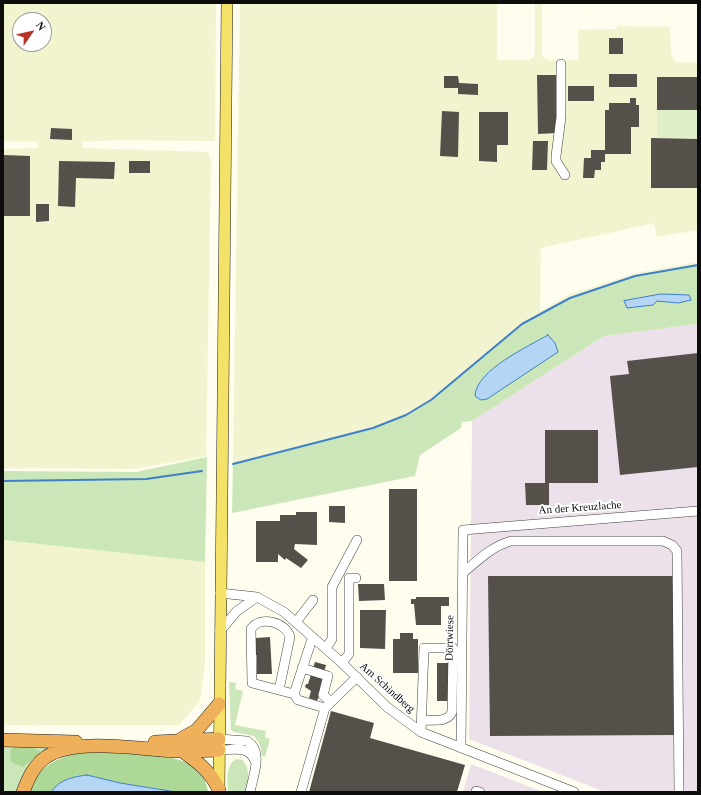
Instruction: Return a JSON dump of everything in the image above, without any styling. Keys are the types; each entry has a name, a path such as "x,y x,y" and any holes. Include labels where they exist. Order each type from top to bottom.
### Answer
{"highway":[{"path":"178,746 197,730 220,704"},
{"path":"3,740 147,743 178,746 210,773 219,791"},
{"path":"23,792 28,778 36,766 46,757 68,748 219,744"}],"main road":[{"path":"219,791 227,3"}],"street":[{"path":"561,64 561,117 556,161 565,175"},
{"name":"An der Kreuzlache","path":"463,530 698,511"},
{"name":"Dörrwiese","path":"461,748 463,530"},
{"path":"326,648 332,639 332,587 357,540"},
{"path":"463,573 492,549 502,543 511,541 663,541 672,545 677,551 679,792"},
{"path":"342,662 349,654 349,578 356,578"},
{"name":"Am Schindberg","path":"220,593 257,598 275,606 342,662 405,722 422,732 574,792"},
{"path":"220,631 237,611 257,598"},
{"path":"296,622 313,600"},
{"path":"279,690 290,637 289,633 273,622 259,622 251,629 252,683 294,694 298,700 328,705"},
{"path":"294,694 311,642 314,638"},
{"path":"422,732 424,648 453,648 452,712 450,717 446,720 423,720"},
{"path":"302,668 328,676 323,695 328,705"},
{"path":"301,792 328,705 357,677"},
{"path":"219,744 238,739 250,742 255,749 255,766 250,792"}],"shaded area":[{"path":"698,324 698,792 605,792 469,739 472,421 604,336"},
{"path":"471,764 543,792 463,792"}],"green space":[{"path":"3,3 216,3 215,141 117,140 82,142 83,148 208,152 211,161 206,456 134,469 3,468 3,149 38,148 38,142 3,141"},
{"path":"240,3 497,3 497,60 530,60 535,55 535,3 542,3 542,56 548,60 579,60 578,30 617,29 617,26 670,27 671,53 675,62 698,63 698,230 657,237 654,223 541,248 540,311 570,294 636,273 698,262 698,265 635,276 570,298 522,324 431,400 406,415 373,428 233,464"},
{"path":"657,110 698,110 698,139 657,138"},
{"path":"698,265 698,324 604,336 472,421 462,422 461,428 420,455 415,476 232,513 233,464 373,428 406,415 431,400 522,324 570,298 635,276"},
{"path":"207,457 205,562 3,540 3,471 136,472"},
{"path":"3,540 205,562 205,664 200,701 179,725 3,725"},
{"path":"229,682 236,683 235,689 243,691 235,725 266,731 265,737 270,739 265,757 262,756 260,745 254,736 231,730"},
{"path":"3,742 68,744 18,792 3,792"},
{"path":"28,746 40,751 39,757 35,757 23,767 11,762 10,752 13,747"},
{"path":"77,753 154,755 183,761 194,766 200,771 208,792 176,792 120,783 52,790 51,792 29,792 36,777 47,766 54,761"},
{"path":"236,759 242,760 247,767 248,775 246,792 228,792 229,769 232,762"}],"water":[{"path":"661,294 689,295 691,300 678,303 657,301 653,305 627,308 624,301"},
{"path":"548,335 555,343 558,352 487,399 481,400 475,396 478,386 484,377 494,368 517,352"},
{"path":"87,775 120,783 176,792 51,792 63,781"}],"building":[{"path":"609,38 623,38 623,54 609,54"},
{"path":"609,74 637,74 637,87 609,87"},
{"path":"537,75 557,75 557,133 538,134"},
{"path":"444,76 458,76 459,83 478,84 478,95 458,94 458,88 444,88"},
{"path":"657,77 698,77 698,110 657,110"},
{"path":"568,86 594,86 594,101 568,101"},
{"path":"630,98 636,98 636,105 639,105 639,127 631,127 631,154 605,154 605,162 601,162 601,170 595,170 594,178 583,178 584,158 591,158 591,150 605,150 605,110 609,110 609,103 630,103"},
{"path":"442,111 459,112 458,157 440,156"},
{"path":"479,112 508,112 508,145 497,145 497,162 479,161"},
{"path":"51,128 72,129 72,140 50,139"},
{"path":"651,138 698,139 698,188 651,188"},
{"path":"533,141 548,141 547,170 532,170"},
{"path":"3,155 30,156 30,216 3,216"},
{"path":"59,161 115,162 114,179 76,178 75,207 58,206"},
{"path":"129,161 150,161 150,173 129,173"},
{"path":"36,204 49,204 49,221 36,222"},
{"path":"698,353 698,467 620,475 610,376 629,374 627,361"},
{"path":"545,430 598,430 598,483 549,483 549,505 526,505 525,483 545,483"},
{"path":"389,489 417,489 417,581 389,581"},
{"path":"329,506 345,506 345,523 329,522"},
{"path":"296,512 317,512 317,545 295,544 294,549 308,560 301,568 286,558 285,560 278,554 278,562 256,562 256,521 280,521 280,515 296,515"},
{"path":"488,576 674,576 675,735 490,736"},
{"path":"358,584 384,584 385,600 359,601"},
{"path":"416,597 449,597 449,606 441,606 441,625 416,625 414,604 411,604 411,599 416,599"},
{"path":"360,610 386,610 385,649 360,648"},
{"path":"400,633 413,633 413,639 418,639 418,673 393,673 393,639 400,639"},
{"path":"270,637 272,674 257,674 257,655 252,655 252,648 256,648 256,638"},
{"path":"315,662 326,665 320,688 322,688 317,701 309,698 311,691 305,687 306,684 308,684"},
{"path":"437,663 451,663 451,701 437,701"},
{"path":"331,711 374,723 370,738 465,765 457,792 309,792"}],"waterway":[{"path":"233,464 373,428 406,415 431,400 522,324 570,298 635,276 698,265"},
{"path":"3,481 146,479 202,471"}]}
